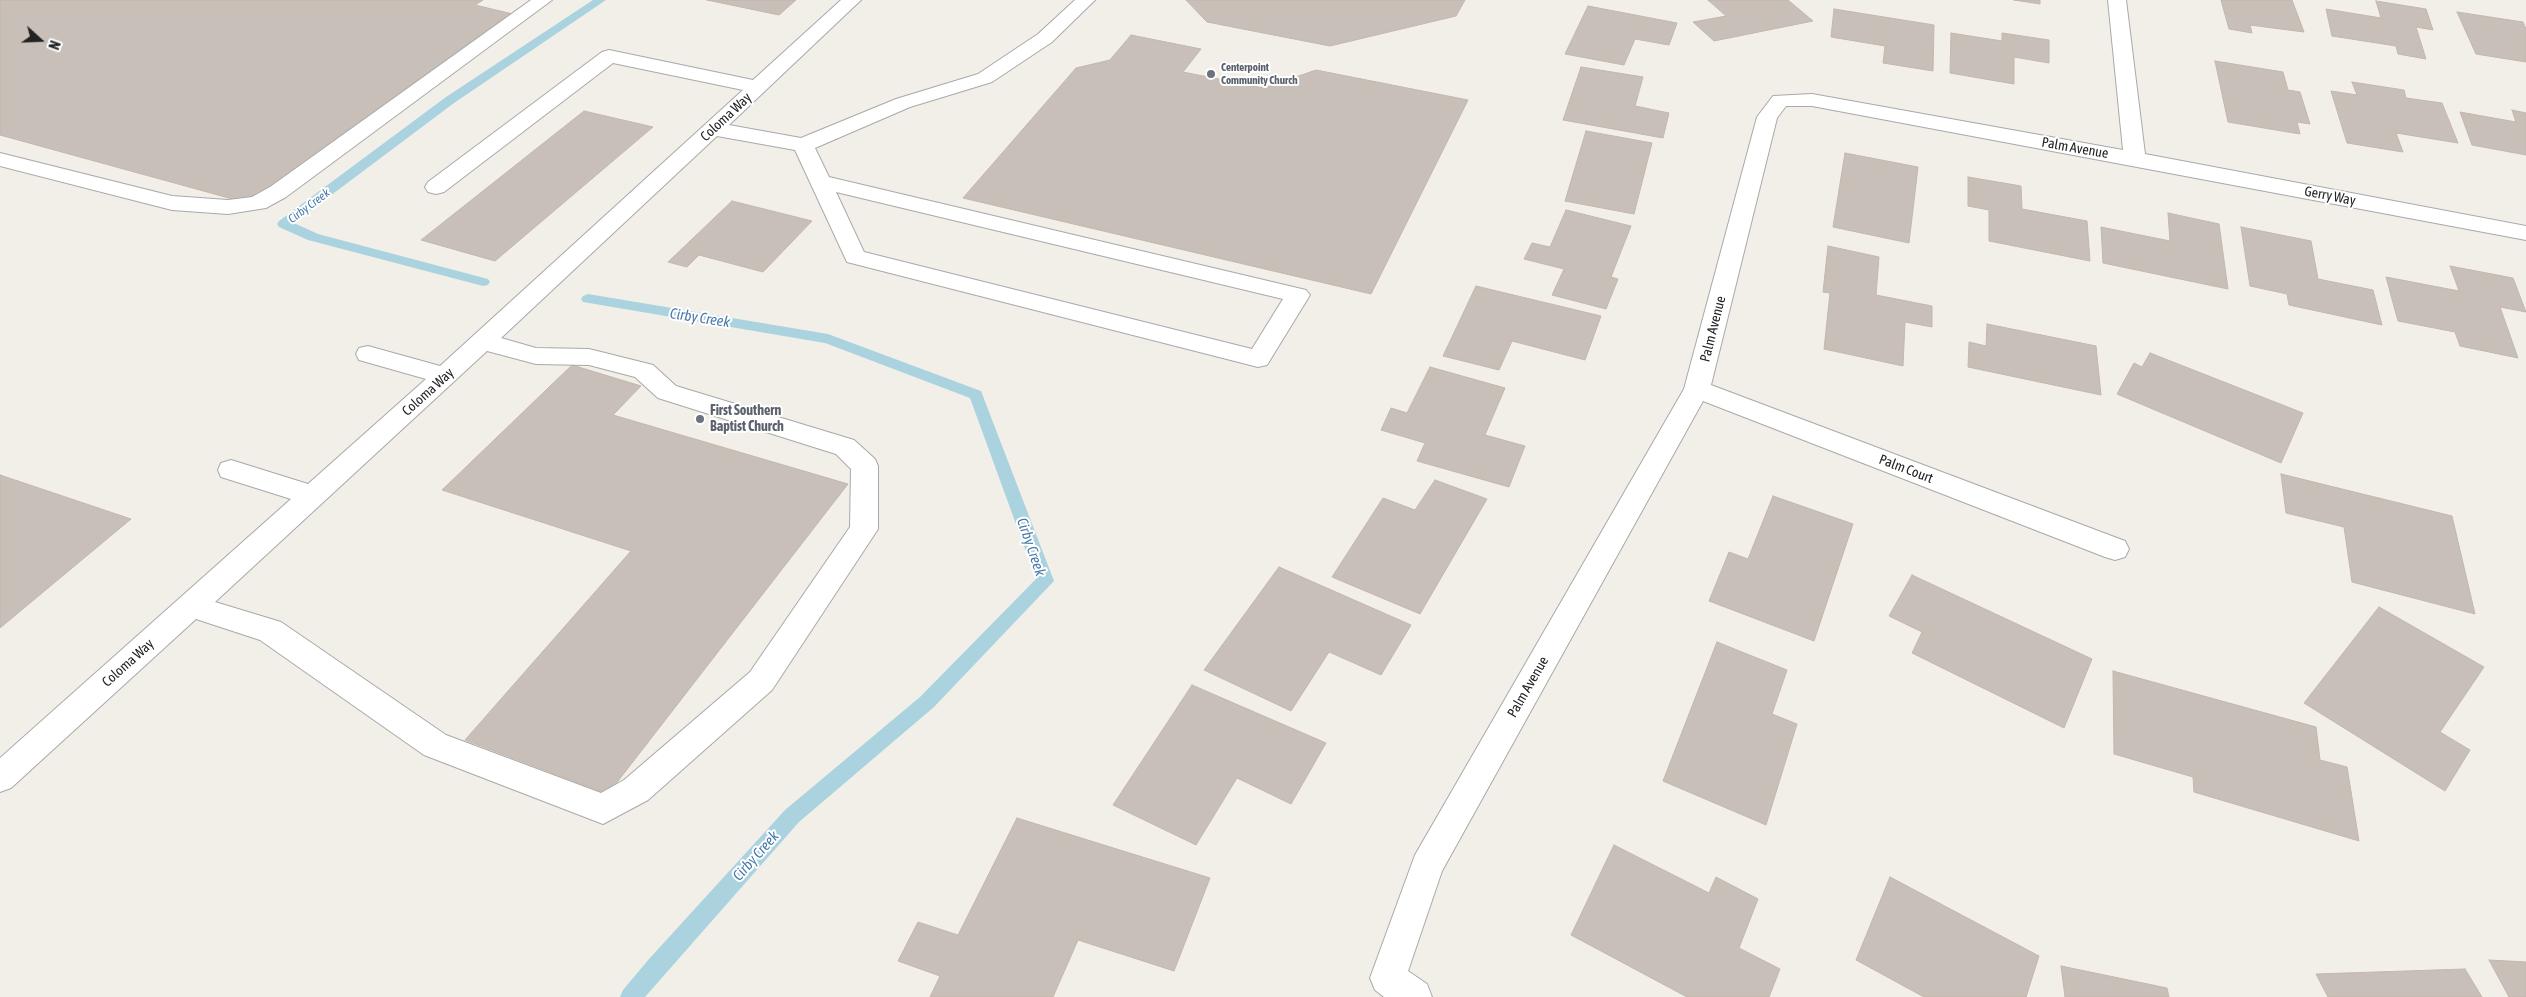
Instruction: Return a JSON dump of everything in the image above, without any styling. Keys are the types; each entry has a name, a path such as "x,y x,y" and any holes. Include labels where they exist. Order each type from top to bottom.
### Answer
{"street":[{"path":"0,159 172,204 228,207 258,203 278,192 543,0"},
{"name":"Coloma Way","path":"0,778 314,496 852,0"},
{"path":"713,129 803,145 903,103 985,78 1045,38 1086,0"},
{"path":"2117,0 2135,159"},
{"path":"436,187 609,56 758,87"},
{"name":"Palm Avenue","path":"1414,997 1388,978 1427,866 1697,389 1767,117 1780,100 1812,100 2135,159"},
{"path":"803,145 855,258 1258,359 1298,295 821,182"},
{"name":"Gerry Way","path":"2135,159 2526,233"},
{"path":"192,606 270,631 435,745 603,808 636,790 761,681 864,528 865,466 845,447 667,392 644,371 588,357 536,356 482,342"},
{"path":"368,354 445,376"},
{"name":"Palm Court","path":"1697,389 2115,549"},
{"path":"230,470 314,496"}],"building":[{"path":"0,0 483,0 475,5 517,15 247,203 0,135"},
{"path":"707,0 796,0 779,15"},
{"path":"1186,0 1465,0 1456,16 1330,46 1207,22"},
{"path":"1708,0 1788,0 1813,21 1714,41 1693,22 1726,16"},
{"path":"2014,0 2040,0 2040,4"},
{"path":"2221,0 2292,0 2304,32 2250,25 2252,33 2229,29"},
{"path":"2376,1 2426,9 2433,30 2416,27 2426,59 2398,54 2396,46 2332,36 2326,9 2381,18"},
{"path":"1588,6 1677,23 1669,45 1635,39 1624,65 1565,54"},
{"path":"1834,9 1934,25 1933,71 1883,63 1885,46 1831,37"},
{"path":"2457,12 2523,22 2526,29 2526,62 2476,54"},
{"path":"1951,33 2002,41 2002,33 2049,40 2049,63 2014,57 2014,84 1950,73"},
{"path":"1131,35 1201,49 1183,72 1264,88 1316,70 1468,100 1371,294 963,198 1076,68 1110,60"},
{"path":"2215,61 2283,72 2288,90 2300,92 2310,124 2297,122 2300,134 2228,122"},
{"path":"1581,67 1643,77 1635,106 1669,113 1663,138 1563,120"},
{"path":"2352,82 2404,90 2406,98 2442,103 2458,143 2396,133 2403,152 2347,143 2331,91 2357,95"},
{"path":"2512,110 2526,113 2526,155 2472,145 2460,112 2516,122"},
{"path":"584,111 653,127 495,261 421,240"},
{"path":"1586,131 1652,143 1634,214 1565,201"},
{"path":"1845,153 1918,167 1909,243 1833,227"},
{"path":"1968,177 2021,186 2022,209 2087,221 2090,261 1989,241 1989,210 1968,206"},
{"path":"732,201 812,221 763,272 699,255 687,267 668,262"},
{"path":"1566,210 1631,226 1611,277 1618,279 1606,309 1552,295 1564,269 1524,259 1532,243 1550,247"},
{"path":"2168,213 2219,224 2228,289 2103,263 2101,227 2170,241"},
{"path":"2241,227 2311,241 2318,279 2373,290 2382,325 2289,305 2287,294 2250,286"},
{"path":"1828,246 1879,257 1876,295 1932,306 1932,327 1905,322 1903,366 1824,349 1830,293 1823,292"},
{"path":"2450,266 2513,278 2526,312 2500,307 2518,358 2460,346 2455,332 2398,321 2386,277 2459,291"},
{"path":"1476,286 1601,316 1585,360 1512,341 1499,370 1443,356"},
{"path":"1987,324 2096,346 2101,395 1968,367 1969,342 1986,346"},
{"path":"2150,353 2303,413 2281,463 2117,394 2134,363 2142,367"},
{"path":"572,365 641,386 613,415 848,484 608,794 465,740 631,551 442,490"},
{"path":"1430,367 1505,388 1485,435 1525,446 1509,487 1417,461 1425,443 1381,430 1391,408 1407,413"},
{"path":"2281,474 2452,516 2475,614 2352,582 2344,527 2286,513"},
{"path":"0,475 131,519 0,628"},
{"path":"1435,480 1487,499 1420,614 1332,577 1383,498 1415,510"},
{"path":"1773,496 1853,524 1814,641 1709,601 1729,552 1748,559"},
{"path":"1279,567 1411,625 1381,675 1329,652 1291,711 1204,670"},
{"path":"1912,575 2092,659 2064,728 1912,653 1922,632 1889,616"},
{"path":"2379,607 2484,667 2440,732 2470,750 2445,791 2304,703"},
{"path":"1717,642 1787,670 1772,714 1797,724 1766,825 1663,781"},
{"path":"2113,671 2316,727 2320,760 2347,767 2359,841 2194,792 2193,777 2114,754"},
{"path":"1192,685 1326,743 1291,804 1237,778 1196,845 1113,805"},
{"path":"1017,818 1210,878 1174,971 1078,940 1053,997 930,997 940,976 898,961 918,922 958,935"},
{"path":"1614,845 1709,893 1716,877 1758,899 1739,948 1780,969 1769,997 1687,997 1571,935"},
{"path":"1890,877 2039,956 2026,997 1924,997 1856,960"},
{"path":"2489,960 2526,962 2526,997 2509,997"},
{"path":"2061,966 2167,988 2169,997 2065,997"},
{"path":"2465,969 2482,997 2328,997 2316,974"}],"waterway":[{"name":"Cirby Creek","path":"483,282 313,237 284,224 450,100 600,0"},
{"name":"Cirby Creek","path":"588,299 828,339 976,395 1045,581 927,702 792,816 656,966 631,997"}],"place":[{"name":"Centerpoint Community Church","path":"1211,74"},
{"name":"First Southern Baptist Church","path":"700,419"}]}
